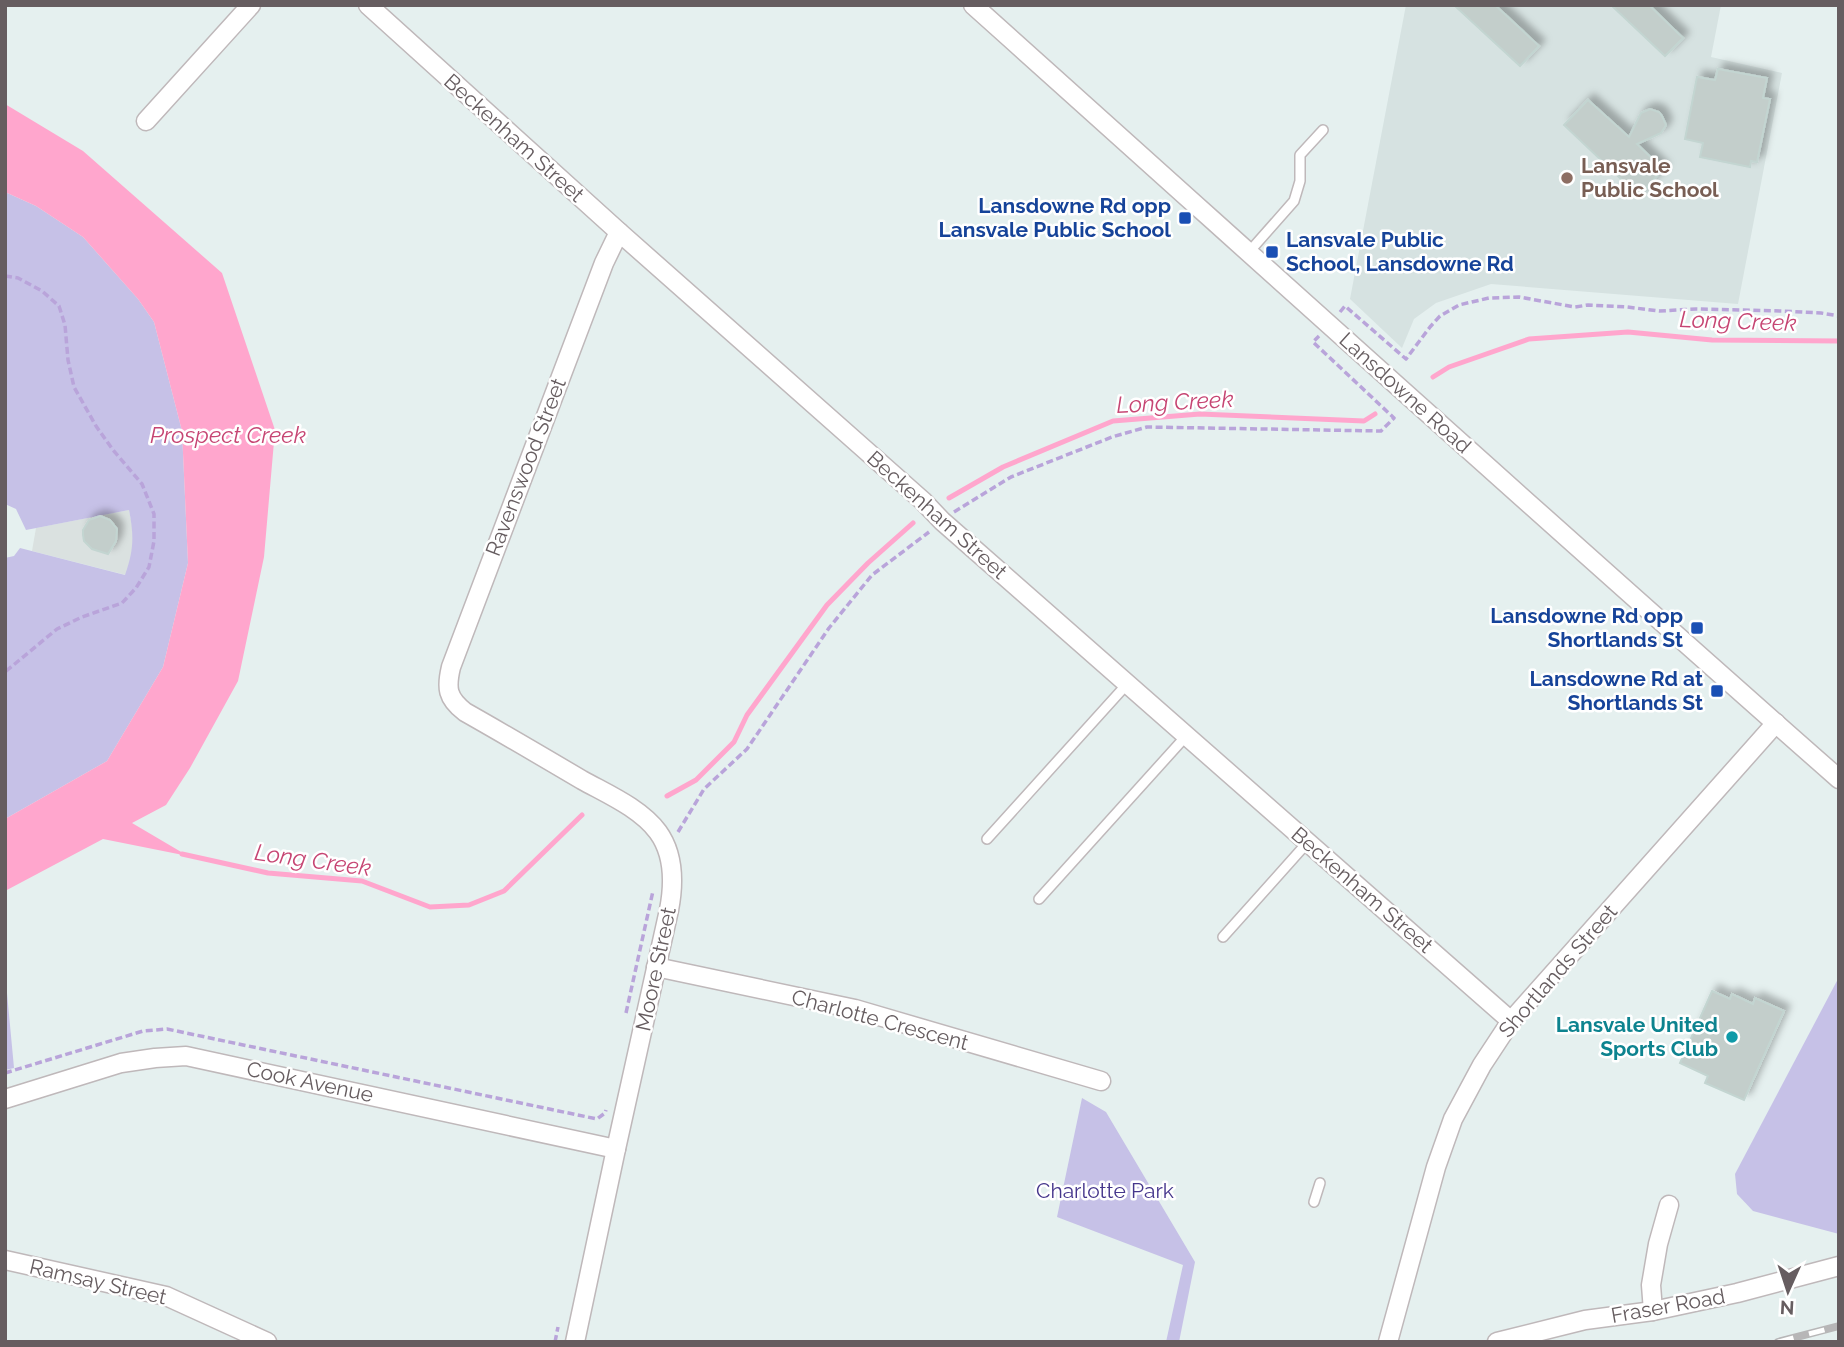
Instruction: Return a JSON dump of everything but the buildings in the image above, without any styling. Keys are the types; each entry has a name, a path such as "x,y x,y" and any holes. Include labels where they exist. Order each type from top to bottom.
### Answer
{"street":[{"path":"146,121 251,5"},
{"name":"Beckenham Street","path":"368,5 923,501 942,522 1511,1021"},
{"name":"Lansdowne Road","path":"973,5 1390,381 1839,779"},
{"name":"Ravenswood Street","path":"456,704 449,693 447,681 451,667 604,263 619,232"},
{"name":"Moore Street","path":"456,704 465,712 631,808 659,833 669,857 672,892 575,1342"},
{"name":"Shortlands Street","path":"1388,1342 1436,1167 1453,1119 1482,1065 1511,1021 1776,723"},
{"name":"Charlotte Crescent","path":"656,967 855,1010 1101,1081"},
{"name":"Cook Avenue","path":"5,1100 121,1063 186,1056 615,1149"},
{"path":"1654,1311 1651,1284 1669,1205"},
{"name":"Ramsay Street","path":"5,1260 166,1296 267,1342"},
{"name":"Fraser Road","path":"1497,1342 1585,1320 1654,1311 1737,1293 1839,1266"}],"lane":[{"path":"1249,252 1294,201 1300,181 1300,155 1323,130"},
{"path":"987,839 1128,683"},
{"path":"1040,899 1187,736"},
{"path":"1223,937 1307,842"},
{"path":"1314,1202 1320,1183"}],"path":[{"path":"5,276 18,278 43,291 59,306 65,324 68,360 74,387 96,426 142,484 154,514 154,541 149,567 122,603 57,629 5,672"},
{"path":"1345,306 1406,359 1440,316 1459,305 1489,298 1519,297 1575,307 1588,305 1659,311 1782,311 1839,316"},
{"path":"962,506 1011,477 1112,437 1147,427 1381,432 1394,418 1313,342"},
{"path":"677,835 704,789 747,749 829,628 872,575 928,532"},
{"path":"625,1020 653,888"},
{"path":"559,1111 597,1119 605,1113 608,1099"}],"shaded area":[{"name":"Lansvale Public School","path":"1406,5 1721,5 1711,57 1782,73 1738,304 1491,284 1436,303 1414,319 1402,348 1350,299"},
{"path":"129,510 134,535 126,575 32,551 36,528"}],"green space":[{"path":"5,192 36,206 83,237 138,299 154,322 182,431 188,563 163,667 107,761 5,819 5,558 14,556 20,548 125,575 132,550 132,535 129,510 26,530 16,509 5,504"},
{"path":"5,972 14,1068 5,1070"},
{"path":"1839,977 1839,1234 1753,1211 1737,1194 1735,1174"},
{"name":"Charlotte Park","path":"1082,1098 1106,1112 1195,1262 1179,1342 1166,1342 1183,1265 1057,1217"}],"water":[{"name":"Prospect Creek","path":"5,104 83,151 222,273 275,430 264,557 238,681 190,768 166,805 132,823 188,856 103,839 5,891 5,819 107,761 163,667 188,563 182,431 154,322 138,299 83,237 36,206 5,192"}],"waterway":[{"name":"Long Creek","path":"1433,377 1449,367 1529,339 1628,332 1712,340 1839,341"},
{"name":"Long Creek","path":"949,498 1003,467 1113,421 1200,414 1364,421 1375,414"},
{"name":"Long Creek","path":"667,796 696,780 734,742 747,715 827,605 868,563 913,523"},
{"name":"Long Creek","path":"182,854 268,873 362,881 430,907 469,905 504,891 582,815"}],"railway":[{"path":"1778,1342 1839,1326"}],"place":[{"name":"Lansvale Public School","path":"1567,178"},
{"name":"Lansdowne Rd opp Lansvale Public School","path":"1185,218"},
{"name":"Lansvale Public School, Lansdowne Rd","path":"1272,252"},
{"name":"Lansdowne Rd opp Shortlands St","path":"1697,628"},
{"name":"Lansdowne Rd at Shortlands St","path":"1717,691"},
{"name":"Lansvale United Sports Club","path":"1732,1037"}]}
